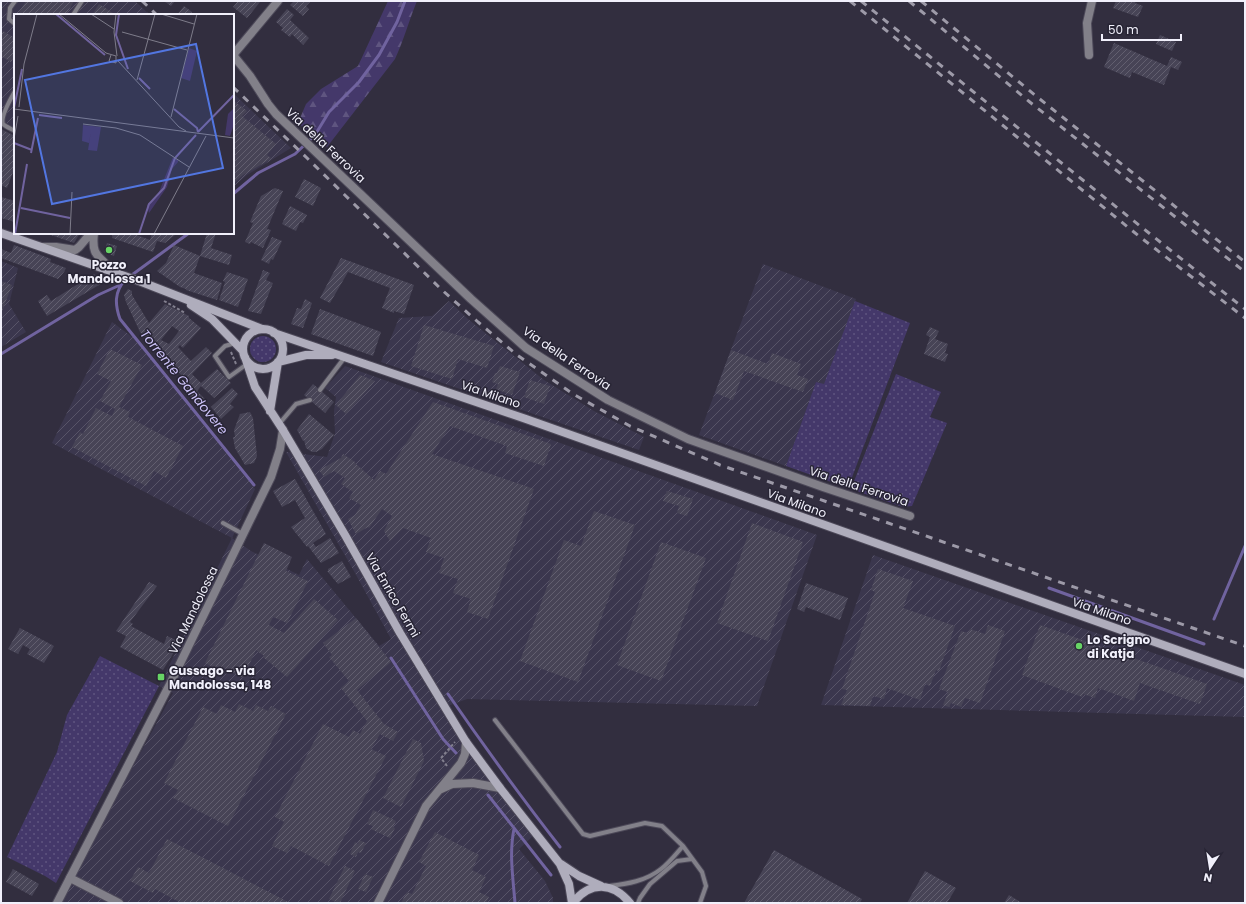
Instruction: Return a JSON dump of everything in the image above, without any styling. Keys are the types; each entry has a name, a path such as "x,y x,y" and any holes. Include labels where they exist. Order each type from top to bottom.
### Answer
{"main road":[{"path":"1,233 136,280 274,333 279,337 282,343 282,350 278,362 270,411"},
{"path":"179,297 212,319 231,344 248,363 254,367 260,369 267,368 278,362"},
{"path":"245,358 246,339 255,330 262,329"},
{"name":"Via Milano","path":"274,333 534,421 1245,674"},
{"name":"Via Milano","path":"278,362 306,355 343,356"},
{"name":"Via Enrico Fermi","path":"245,358 255,387 281,427 345,535 400,633 466,742 560,864"},
{"path":"560,864 579,876 602,886 613,888 623,894 630,903"},
{"path":"560,864 569,884 573,903"},
{"path":"573,903 580,895 590,889 602,886"}],"street":[{"path":"234,54 278,1"},
{"path":"1089,56 1087,23 1092,1"},
{"name":"Via della Ferrovia","path":"234,56 250,76 276,114 471,299 526,348 608,400 688,439 910,516"},
{"path":"42,247 56,247 75,250 89,234"},
{"path":"94,234 93,247 95,253 116,273"},
{"name":"Via Mandolossa","path":"57,903 170,684 275,466 280,449 281,427"},
{"path":"378,903 426,806 461,763 465,754 466,742"},
{"path":"437,791 452,784 474,783 500,788"},
{"path":"70,878 119,903"}],"lane":[{"path":"14,23 9,19 10,8 15,1"},
{"path":"74,14 82,1"},
{"path":"14,93 2,115 1,120 3,124 14,130"},
{"path":"231,344 215,356 229,377 239,370 245,358"},
{"path":"320,390 343,356"},
{"path":"281,427 296,404 310,400"},
{"path":"223,523 243,534"},
{"path":"495,720 583,834 590,836 645,823 662,826 683,846 702,872 706,886 700,903"},
{"path":"602,886 627,884 642,880 661,869 683,846"},
{"path":"638,903 650,884 677,861 692,859"}],"path":[{"path":"162,300 187,314"},
{"path":"231,344 239,370"},
{"path":"441,758 454,743"}],"shaded area":[{"path":"1,1 135,1 149,14 14,14 14,128 1,121"},
{"path":"234,94 291,148 247,175 234,186"},
{"path":"1,261 18,268 9,304 26,332 1,347"},
{"path":"763,264 856,299 824,385 816,382 786,466 699,435"},
{"path":"449,301 468,319 544,380 594,411 644,437 639,450 381,362 399,318 432,316"},
{"path":"112,322 135,339 255,489 232,538 52,443"},
{"path":"345,366 817,535 757,706 467,699 442,708 534,835 519,849 545,881 553,898 553,903 62,903 116,798 173,693 159,686 232,538 251,551 299,575 307,559 379,646 391,639 286,452 327,457 335,433 334,411 336,397 325,388"},
{"path":"873,555 1245,685 1245,717 821,705"}],"green space":[{"path":"388,1 417,1 395,59 327,147 298,123 306,104 321,89 358,66"},
{"path":"855,301 910,323 848,488 786,466 816,382 824,384"},
{"path":"263,336 272,340 276,349 272,358 263,362 254,358 250,349 254,340"},
{"path":"896,374 941,392 930,417 947,423 912,506 903,507 851,489"},
{"path":"100,656 159,686 56,883 7,857 57,752 67,715"}],"building":[{"path":"26,1 74,1 67,14 18,14"},
{"path":"164,1 175,1 171,6"},
{"path":"238,1 260,2 247,18 233,7"},
{"path":"294,1 311,1 306,6 309,9 303,16 290,5"},
{"path":"1116,1 1136,1 1135,3 1143,6 1138,17 1113,8"},
{"path":"99,4 114,14 93,14"},
{"path":"184,6 192,12 191,14 178,14"},
{"path":"287,9 294,15 290,20 309,38 303,45 292,34 290,37 281,30 283,28 276,22"},
{"path":"3,31 14,37 14,57 11,62 1,56 1,34"},
{"path":"1160,35 1176,42 1172,51 1156,44"},
{"path":"1114,43 1167,66 1171,57 1182,62 1178,70 1171,67 1164,85 1132,72 1130,78 1104,67"},
{"path":"234,101 247,111 242,116 276,144 267,155 271,158 269,160 243,175 234,183"},
{"path":"1,129 14,136 14,172 7,188 1,185"},
{"path":"304,179 321,188 313,206 295,197"},
{"path":"275,188 283,191 267,229 271,230 263,248 251,242 250,244 245,242 253,223 250,222 261,196"},
{"path":"1,197 14,201 14,222 1,218"},
{"path":"290,206 307,215 303,223 300,222 296,231 282,224"},
{"path":"48,234 79,234 74,243"},
{"path":"113,234 134,234 150,240 152,234 175,235 165,243 157,241 153,252 112,238"},
{"path":"207,234 216,234 211,248 232,255 229,265 200,256"},
{"path":"272,237 282,241 273,260 271,259 269,264 261,260"},
{"name":"Pozzo Mandolossa 1","path":"107,243 117,246 114,256 104,252"},
{"path":"14,245 51,259 50,262 66,268 58,279 1,258 1,249 11,253"},
{"path":"174,245 200,256 194,273 222,283 217,300 186,290 157,271 166,263"},
{"path":"341,258 414,285 404,314 394,311 394,313 382,308 390,288 348,272 330,303 320,298"},
{"path":"263,270 270,273 266,280 273,283 261,314 248,311"},
{"path":"227,272 248,279 238,307 219,300 225,282 223,281"},
{"path":"94,274 104,282 47,316 38,301 47,295 51,301"},
{"path":"1,281 12,285 1,314"},
{"path":"128,289 132,291 132,295 149,323 165,304 189,316 189,318 201,328 183,348 180,345 178,347 191,361 206,347 212,353 192,374 201,383 217,369 231,383 214,398 201,386 197,391 205,399 197,405 179,382 184,378 157,349 158,348 140,332 124,295","holes":["172,326 179,331 169,344 161,340"]},
{"path":"305,299 312,303 303,328 291,324 297,308 301,309"},
{"path":"320,309 381,332 373,356 311,334"},
{"path":"424,325 494,346 487,368 458,359 452,379 411,366"},
{"path":"930,327 939,331 935,339 948,344 945,353 948,354 945,362 924,354 930,337 926,335"},
{"path":"110,349 142,365 119,407 130,412 128,417 183,446 166,478 154,471 146,486 72,447 80,432 83,434 96,408 112,416 115,409 100,401 111,381 97,374"},
{"path":"731,350 768,364 772,353 801,364 797,375 808,379 803,392 744,371 733,400 715,393"},
{"path":"500,366 520,372 512,395 496,389 498,384 492,382 495,373 497,373"},
{"path":"360,375 375,381 346,414 336,405"},
{"path":"530,380 550,386 544,404 524,397"},
{"path":"313,384 334,402 325,413 304,395"},
{"path":"232,388 238,394 230,404 234,407 221,419 211,407"},
{"path":"433,402 551,444 544,466 505,453 507,446 450,426 432,454 534,489 488,619 467,612 471,599 453,593 458,579 439,573 444,558 426,552 431,538 403,528 390,541 384,531 392,516 382,509 369,528 368,527 356,534 348,519 355,515 361,505 349,498 353,492 341,484 345,478 334,471 324,477 319,470 341,458 343,454 355,462 374,480 380,471 386,474"},
{"path":"250,412 253,418 257,456 254,463 245,465 235,448 233,437 235,437 234,430 240,414"},
{"path":"309,414 334,435 322,449 316,452 312,452 306,448 304,440 303,441 297,430"},
{"path":"295,479 326,534 313,543 316,547 330,538 339,553 321,563 291,527 305,518 295,500 282,507 273,491"},
{"path":"667,491 693,499 687,516 677,513 679,506 663,501"},
{"path":"594,511 635,525 578,682 520,661 564,540 581,546"},
{"path":"752,523 803,542 768,641 717,623"},
{"path":"661,542 706,558 661,681 617,665"},
{"path":"264,543 292,557 286,571 308,581 287,623 273,617 269,625 284,633 314,599 338,620 287,677 256,650 243,678 224,668 222,672 205,663"},
{"path":"342,561 351,577 338,584 327,571"},
{"path":"878,569 913,581 903,608 955,626 939,671 936,670 930,686 925,684 920,700 887,688 884,699 873,696 870,706 841,705 847,690 842,689 875,592 871,590"},
{"path":"149,582 157,586 130,622 133,624 131,626 164,644 167,636 180,642 163,670 120,647 126,636 116,631"},
{"path":"806,583 848,598 840,620 806,607 804,612 797,609"},
{"path":"356,618 391,662 357,690 384,724 398,732 393,741 380,734 371,749 386,756 329,866 291,846 287,853 272,846 284,822 275,817 323,724 349,737 353,730 360,734 367,721 341,688 349,681 329,657 332,655 323,643"},
{"path":"988,625 1005,631 980,703 965,698 961,707 951,703 949,707 943,705 948,692 939,689 961,631 968,633 970,629 985,634"},
{"path":"1040,625 1207,684 1200,704 1140,683 1134,701 1098,688 1095,698 1083,694 1082,697 1022,675"},
{"path":"20,628 54,646 44,663 27,654 30,649 23,645 18,654 8,649"},
{"path":"239,704 253,711 256,705 268,711 271,706 286,714 228,826 173,798 178,790 164,783 203,707 217,714 221,705 235,712"},
{"path":"413,739 421,743 424,761 401,807 383,798"},
{"path":"373,810 396,821 393,827 395,828 390,838 371,829 373,826 367,824"},
{"path":"435,832 479,855 472,870 486,877 479,892 489,897 486,903 401,903 407,892 412,894 426,866 419,862"},
{"path":"167,839 290,903 181,903 155,889 153,893 130,881 138,867 149,873"},
{"path":"359,840 366,843 361,853 358,852 356,857 350,854 355,842 358,844"},
{"path":"774,850 862,899 860,903 744,903"},
{"path":"345,866 355,871 340,903 338,903 329,899"},
{"path":"13,869 39,884 32,896 6,882"},
{"path":"925,871 956,888 947,903 907,903"},
{"path":"365,874 373,877 366,892 358,889"},
{"path":"1009,895 1022,903 1004,903"}],"waterway":[{"path":"234,193 258,173 295,154 315,135 329,112 359,82 379,55 397,22 405,1"},
{"name":"Torrente Gandovere","path":"188,234 125,280 117,294 116,304 118,314 120,319 254,485"},
{"path":"1,354 98,295 120,285"},
{"path":"1214,619 1245,546"},
{"path":"1049,588 1204,644"},
{"name":"Torrente Gandovere","path":"391,658 443,739 456,753"},
{"path":"448,694 560,847"},
{"name":"Torrente Gandovere","path":"488,795 551,875"},
{"path":"514,829 512,875 515,903"}],"railway":[{"path":"142,1 156,14"},
{"path":"850,1 1140,237 1245,318"},
{"path":"861,1 1245,309"},
{"path":"909,1 1031,103 1245,272"},
{"path":"921,1 1036,96 1245,262"},
{"path":"234,88 442,290 478,322 517,355 573,394 630,426 720,465 1245,646"}],"place":[{"name":"Pozzo Mandolossa 1","path":"109,250"},
{"name":"Lo Scrigno di Katja","path":"1079,646"},
{"name":"Gussago - via Mandolossa, 148","path":"161,677"}]}
